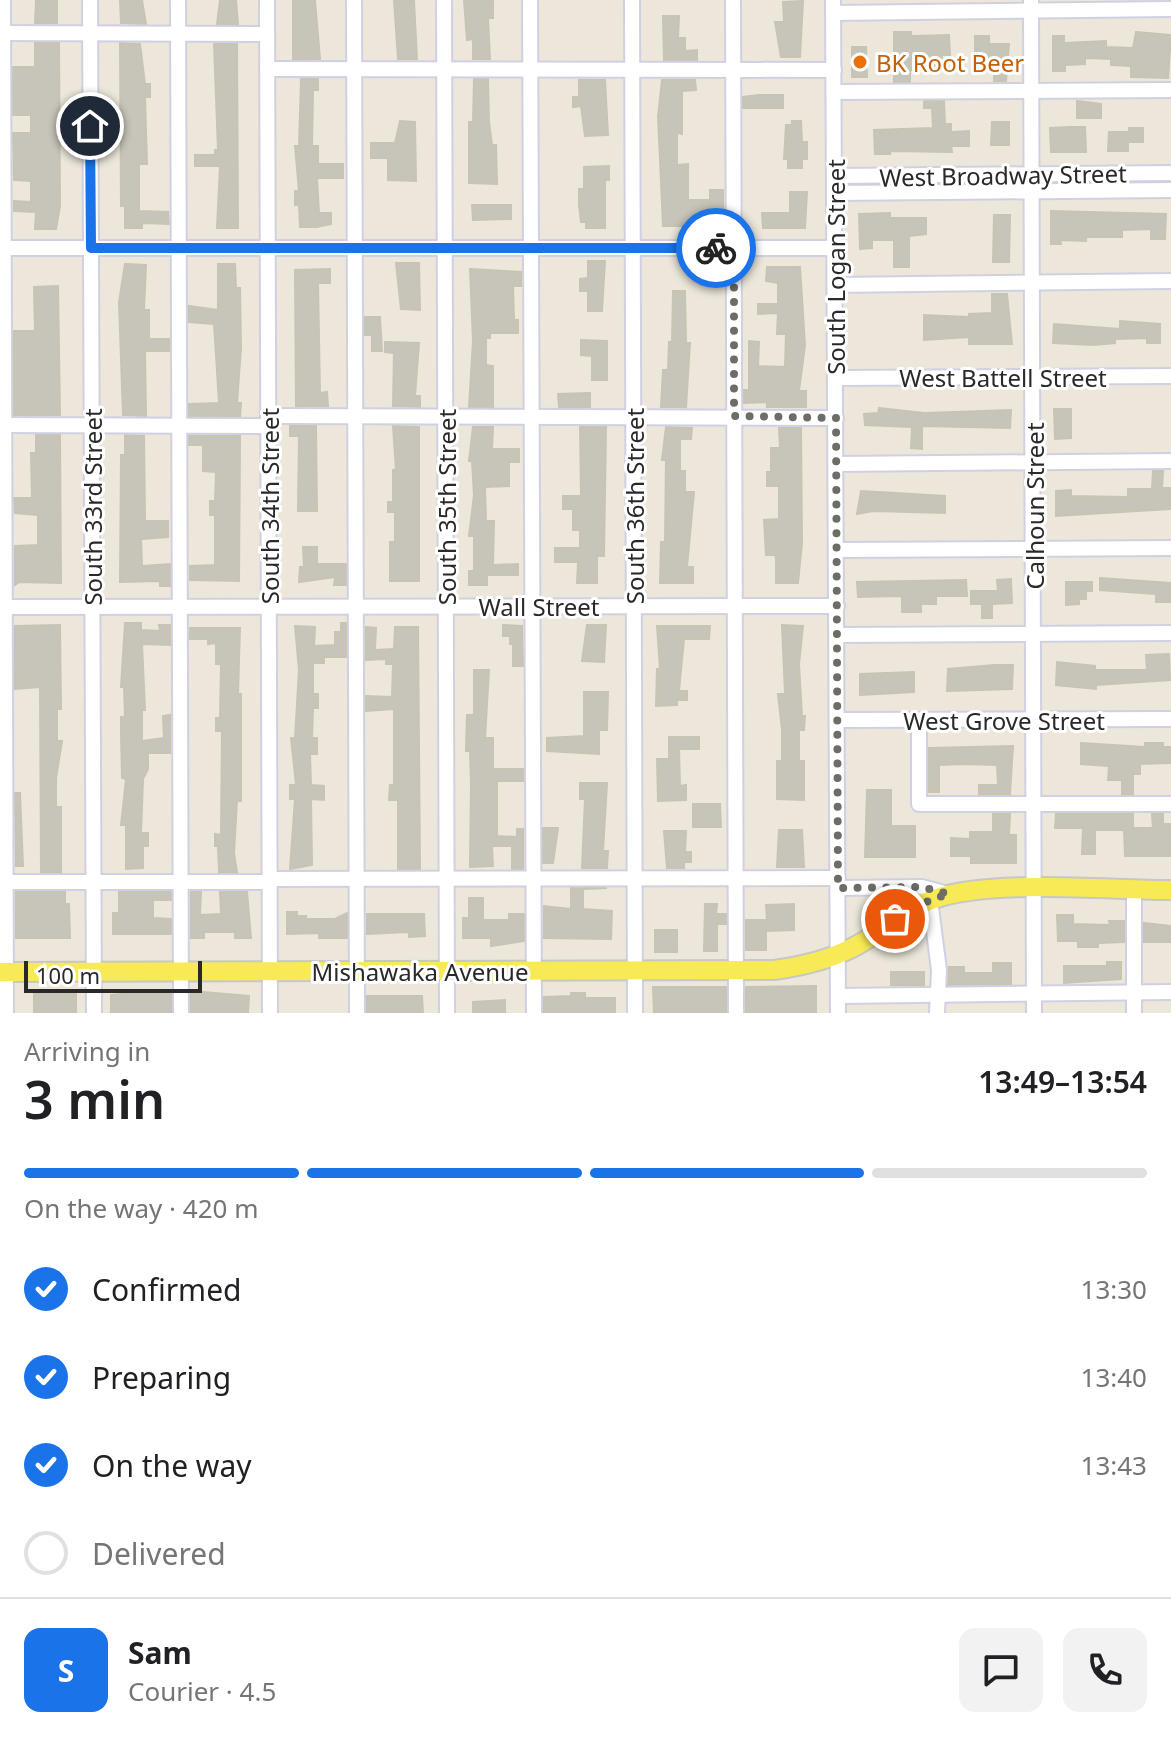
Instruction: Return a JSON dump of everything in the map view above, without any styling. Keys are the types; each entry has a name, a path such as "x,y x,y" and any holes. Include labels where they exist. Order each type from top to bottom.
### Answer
{"main road":[{"name":"Mishawaka Avenue","path":"3,972 736,971 792,967 838,954 930,900 949,894 1036,890 1171,890"}],"street":[{"path":"3,0 2,882 6,1013"},
{"name":"South 33rd Street","path":"90,0 94,1013"},
{"path":"178,0 181,1013"},
{"name":"South 34th Street","path":"267,0 270,1013"},
{"path":"354,0 357,1013"},
{"name":"South 35th Street","path":"444,0 447,1013"},
{"path":"530,0 534,1013"},
{"name":"South 36th Street","path":"632,0 635,1013"},
{"path":"733,0 736,1013"},
{"path":"833,6 1031,5 1171,9"},
{"name":"Calhoun Street","path":"1031,5 1034,1013"},
{"name":"South Logan Street","path":"833,6 838,1013"},
{"path":"1,33 267,34"},
{"path":"267,69 632,67 834,70"},
{"path":"834,92 1171,90"},
{"name":"West Broadway Street","path":"834,176 1171,173"},
{"name":"West Broadway Street","path":"835,193 1171,190"},
{"path":"1,248 835,248"},
{"path":"835,285 1171,281"},
{"name":"West Battell Street","path":"836,378 1171,376"},
{"path":"1,425 181,426 356,417 836,418"},
{"path":"836,464 1171,461"},
{"path":"837,550 1171,548"},
{"name":"Wall Street","path":"2,607 837,606"},
{"path":"837,635 1171,633"},
{"name":"West Grove Street","path":"838,720 1171,719"},
{"path":"919,721 919,804 1171,804"},
{"path":"2,882 736,879 922,887 949,894"},
{"path":"1134,890 1134,1013"},
{"path":"930,900 937,1013"},
{"path":"838,996 1171,992"}],"building":[{"path":"36,0 57,0 57,23 35,23"},
{"path":"120,0 142,0 146,24 121,23"},
{"path":"220,0 236,0 238,24 217,24"},
{"path":"293,0 315,0 320,59 293,59"},
{"path":"394,0 414,1 417,59 398,59"},
{"path":"464,0 493,0 493,18 488,18 490,59 473,59 473,39 467,40"},
{"path":"803,1 800,57 781,57 775,22 784,22 783,2"},
{"path":"663,16 679,16 678,38 685,38 685,51 697,50 697,60 664,60"},
{"path":"894,32 911,32 911,36 949,35 950,55 942,55 941,70 910,70 910,82 894,82"},
{"path":"1136,32 1171,35 1168,78 1131,77 1131,66 1111,65 1111,59 1085,58 1085,64 1065,65 1065,71 1053,71 1053,36 1064,36 1064,43 1106,41 1106,47 1133,48"},
{"path":"975,36 989,36 989,44 1009,44 1006,81 994,81 995,58 975,58"},
{"path":"35,43 59,43 60,206 56,229 35,229 36,212 14,211 14,201 31,202 31,181 14,180 13,133 31,133 31,115 13,115 13,67 35,67"},
{"path":"120,43 140,44 145,84 150,84 150,97 145,97 147,164 139,164 139,211 168,212 169,224 142,223 142,228 125,228 125,206 121,206"},
{"path":"214,44 237,44 238,228 217,228 220,166 195,166 195,155 215,155 215,150 218,150"},
{"path":"852,47 866,47 867,77 852,77"},
{"path":"301,79 318,79 318,90 313,90 312,146 318,146 318,164 343,164 343,178 317,178 319,213 331,213 331,224 317,227 300,227 299,205 295,205 295,191 299,191 295,146 299,146"},
{"path":"474,79 488,79 489,122 492,145 496,145 497,184 469,183 469,122 473,122"},
{"path":"579,80 605,80 608,135 585,136 581,106 573,107 573,97 579,97"},
{"path":"662,80 695,80 696,90 682,91 682,134 677,133 677,165 688,164 688,200 710,200 710,190 723,190 723,218 702,219 702,226 663,226 658,116"},
{"path":"783,95 783,108 743,108 743,97"},
{"path":"924,101 944,101 945,124 951,124 951,132 969,131 969,146 951,146 952,152 890,151 890,154 875,154 874,130 933,128 932,108 924,108"},
{"path":"1077,101 1101,104 1101,118 1077,118"},
{"path":"400,121 415,122 416,181 388,180 388,158 371,158 371,143 395,143"},
{"path":"792,121 801,121 802,142 807,142 807,159 802,159 802,168 788,168 788,159 784,159 786,125 792,125"},
{"path":"992,122 1009,122 1009,145 991,145"},
{"path":"1085,127 1086,152 1051,152 1050,128"},
{"path":"1129,128 1143,128 1143,142 1128,142 1128,151 1108,151 1109,132 1129,132"},
{"path":"609,166 609,180 605,180 605,228 586,228 586,222 581,222 579,205 579,189 584,189 584,167"},
{"path":"790,192 807,192 805,228 763,228 762,213 790,213"},
{"path":"472,205 511,205 511,219 473,220"},
{"path":"1051,211 1166,214 1165,239 1151,239 1151,229 1122,230 1122,237 1086,237 1086,241 1060,240 1061,244 1051,244"},
{"path":"890,213 890,218 926,218 926,234 909,236 909,267 894,267 894,240 872,240 872,248 860,249 859,214"},
{"path":"994,215 1010,215 1009,262 993,262"},
{"path":"588,261 605,261 602,311 588,311 588,291 580,291 580,279 588,278"},
{"path":"396,263 419,263 420,310 401,309"},
{"path":"125,264 146,265 144,310 149,310 149,339 169,339 169,351 145,351 146,416 123,415 119,302"},
{"path":"218,264 235,264 236,288 240,288 241,348 237,403 241,403 240,416 189,416 189,404 219,403 214,324 189,322 189,306 218,310"},
{"path":"767,267 800,267 805,345 799,391 806,391 806,407 767,407 767,402 744,403 744,390 749,390 749,341 759,342 758,366 785,367 786,334 777,334 778,313 758,314 758,304 778,304 778,283 766,281"},
{"path":"330,269 330,283 318,283 320,393 327,392 328,406 296,406 295,270"},
{"path":"470,269 521,272 521,286 513,286 514,320 518,320 518,333 490,333 490,338 486,338 486,365 493,366 493,407 469,407 473,341"},
{"path":"58,286 60,415 14,415 14,331 35,331 34,287"},
{"path":"673,291 685,291 686,343 690,343 686,407 661,407 663,370 668,370 669,342 672,342"},
{"path":"992,294 1007,294 1012,344 969,344 969,337 924,340 924,315 969,317 969,314 992,313"},
{"path":"365,317 380,317 382,351 372,351 372,335 365,335"},
{"path":"1120,321 1160,324 1160,343 1147,343 1147,338 1115,339 1115,343 1093,345 1053,343 1054,324 1120,329"},
{"path":"581,340 607,341 607,380 592,380 592,356 581,355"},
{"path":"385,342 419,343 415,396 420,396 420,407 393,406 394,353 385,352"},
{"path":"590,393 590,407 559,407 558,394"},
{"path":"879,408 924,413 1011,410 1010,428 922,426 922,449 911,448 912,427 865,425 864,414 878,413"},
{"path":"1054,409 1071,409 1071,438 1055,439"},
{"path":"290,426 316,426 317,511 298,511 299,436 290,436"},
{"path":"393,426 419,427 419,581 390,581 390,542 395,542 395,512 388,512 388,502 393,502 393,470 396,470"},
{"path":"473,427 493,427 492,449 519,449 519,462 509,462 509,486 485,487 486,521 494,521 493,565 518,564 518,575 487,575 487,585 469,585 469,571 474,571 474,536 469,536 474,495 472,461 469,461"},
{"path":"580,427 606,427 604,556 597,556 597,583 577,583 578,562 555,562 555,548 580,548 580,530 573,530 573,509 563,509 563,496 581,496"},
{"path":"666,427 692,428 691,439 680,439 680,471 685,471 685,492 694,492 687,567 693,567 693,583 660,583 661,542 665,542 666,460 662,460"},
{"path":"779,428 801,428 802,543 798,583 776,583 775,555 766,555 764,520 779,519 779,486 767,486 767,472 771,472 771,448 780,448"},
{"path":"36,435 60,435 61,583 19,582 15,585 15,546 38,545 38,515 15,513 14,498 32,498 31,453 36,453"},
{"path":"125,435 144,436 145,521 168,521 168,537 141,539 142,566 170,564 170,586 160,586 160,581 120,582 121,455 125,455"},
{"path":"189,436 240,436 239,581 190,580 190,566 215,565 215,515 210,515 210,501 215,501 216,472 203,471 203,445 189,445"},
{"path":"1153,471 1163,471 1162,488 1171,488 1171,509 1056,516 1056,491 1071,490 1071,496 1128,497 1128,489 1152,489"},
{"path":"861,491 945,496 945,513 873,511 857,514"},
{"path":"303,547 317,547 317,564 346,564 346,585 334,585 335,577 299,582 300,567 304,567"},
{"path":"1100,578 1171,583 1171,602 1156,602 1156,594 1100,590"},
{"path":"1011,579 1012,603 992,604 992,618 982,618 982,604 971,604 971,591 998,591 997,580"},
{"path":"966,580 967,596 936,596 936,604 921,604 921,612 902,612 902,596 858,597 857,582"},
{"path":"1066,582 1092,582 1092,591 1086,591 1086,599 1079,599 1079,604 1066,605"},
{"path":"125,623 141,623 141,630 160,631 159,625 170,625 170,645 142,644 145,710 142,710 142,741 164,738 163,716 170,715 170,753 148,753 148,769 143,779 141,833 148,833 148,846 143,846 143,868 126,869 126,825 121,825 126,779 122,778 121,733 121,717 125,717 124,687 121,687"},
{"path":"341,623 346,623 346,657 324,657 324,663 313,663 313,694 318,694 318,708 313,708 312,738 317,738 317,754 310,754 311,785 324,786 324,800 311,799 312,865 290,869 295,799 290,799 290,785 296,785 291,738 295,738 299,670 295,626 315,627 314,646 335,645 335,632 341,632"},
{"path":"60,625 61,709 57,709 57,741 62,741 56,778 56,807 61,807 61,872 41,872 40,687 15,689 15,626"},
{"path":"503,625 522,626 523,666 513,666 513,644 510,644 510,636 503,636"},
{"path":"587,625 606,625 604,662 582,661"},
{"path":"782,625 803,626 799,664 802,716 805,716 804,730 799,730 799,761 804,761 804,800 777,799 777,761 782,761 778,694 785,694"},
{"path":"657,626 710,626 709,639 684,639 679,691 687,691 687,700 677,700 677,705 656,706 657,669 660,669"},
{"path":"366,627 376,628 375,650 394,649 395,627 418,627 420,869 398,869 398,800 389,800 390,785 394,785 394,709 366,711 366,696 392,697 393,664 386,664 386,659 366,660"},
{"path":"190,628 240,628 241,801 237,801 234,853 237,872 219,872 218,846 215,846 215,834 221,835 222,731 216,731 216,718 220,718 221,664 216,664 216,643 208,644 208,639 190,639"},
{"path":"1169,654 1170,680 1096,685 1096,689 1056,685 1057,662 1095,666 1095,670 1147,670 1146,655"},
{"path":"1013,665 1012,689 947,691 948,669"},
{"path":"474,670 489,670 485,738 493,738 493,769 523,769 523,781 497,781 497,836 517,837 517,829 523,829 523,869 512,869 512,846 492,846 493,866 470,867 470,751 466,751 467,715 474,715"},
{"path":"914,672 914,692 860,695 860,674"},
{"path":"584,692 608,692 607,730 599,730 599,754 547,751 547,738 584,736"},
{"path":"669,737 699,737 699,749 679,749 680,786 686,785 686,800 658,801 657,759 669,759"},
{"path":"1081,743 1145,747 1145,743 1163,743 1163,747 1171,747 1171,763 1140,764 1140,774 1133,774 1133,794 1122,794 1122,780 1108,780 1109,766 1081,764"},
{"path":"1013,746 1010,794 979,794 979,785 998,785 997,765 964,764 939,765 939,792 929,792 929,748"},
{"path":"580,783 607,783 603,851 608,851 607,868 582,868 585,799 580,799"},
{"path":"867,790 891,790 891,826 915,826 915,857 865,857"},
{"path":"15,793 20,793 23,866 16,866"},
{"path":"693,804 720,804 721,827 693,827"},
{"path":"993,814 1010,814 1009,835 1016,835 1016,863 971,863 971,856 951,856 951,838 970,839 970,832 993,832"},
{"path":"1056,814 1133,814 1133,828 1153,828 1152,814 1163,814 1163,824 1171,824 1171,856 1125,856 1124,830 1095,830 1095,854 1082,854 1083,828 1055,828"},
{"path":"543,828 558,828 553,863 543,863"},
{"path":"779,830 802,830 804,867 777,867"},
{"path":"664,831 686,831 685,852 691,852 691,862 684,862 684,868 667,868"},
{"path":"571,888 607,888 583,889 583,909 612,911 611,939 544,938 544,906 571,909"},
{"path":"16,892 65,892 65,904 69,904 70,938 16,938"},
{"path":"119,892 171,892 171,900 153,900 153,918 171,919 171,934 113,934 113,913 119,913"},
{"path":"191,892 201,892 200,915 221,914 220,892 247,892 251,938 235,938 235,932 204,932 204,938 191,938"},
{"path":"469,898 483,898 483,920 509,920 509,914 524,914 524,941 491,946 491,938 463,938 463,918 469,918"},
{"path":"705,904 717,904 716,914 726,914 726,924 717,924 717,951 704,951"},
{"path":"794,904 794,930 766,931 766,950 746,950 746,920 767,920 766,905"},
{"path":"287,912 297,912 297,916 306,916 306,919 335,919 347,913 347,938 319,938 319,933 287,934"},
{"path":"367,914 424,914 425,936 409,937 409,932 367,934"},
{"path":"1057,915 1073,915 1073,924 1110,925 1109,921 1124,921 1124,942 1078,947 1078,941 1058,941"},
{"path":"1144,923 1171,926 1171,942 1144,942"},
{"path":"655,930 677,930 677,952 655,952"},
{"path":"1107,962 1121,962 1121,979 1064,983 1064,966 1107,966"},
{"path":"993,963 1011,963 1011,984 948,985 949,967 964,967 964,973 993,973"},
{"path":"891,972 924,972 924,985 891,985"},
{"path":"816,986 816,1013 746,1013 746,987"},
{"path":"653,987 726,987 726,1013 654,1013"},
{"path":"44,991 76,993 76,1013 34,1013 34,994"},
{"path":"191,991 249,996 248,1013 191,1013"},
{"path":"171,993 171,1013 111,1013 111,995"},
{"path":"571,993 585,993 585,998 615,998 615,1013 544,1013 544,997 571,996"},
{"path":"367,996 422,996 423,1013 367,1013"},
{"path":"505,1000 505,1013 473,1013 473,1002"}],"way so far":[{"path":"716,248 734,248 734,416 836,418 838,888 922,887 949,894 930,900 895,919"}],"place":[{"name":"BK Root Beer","path":"860,62"}],"route":[{"path":"90,126 91,248 716,248"}]}
